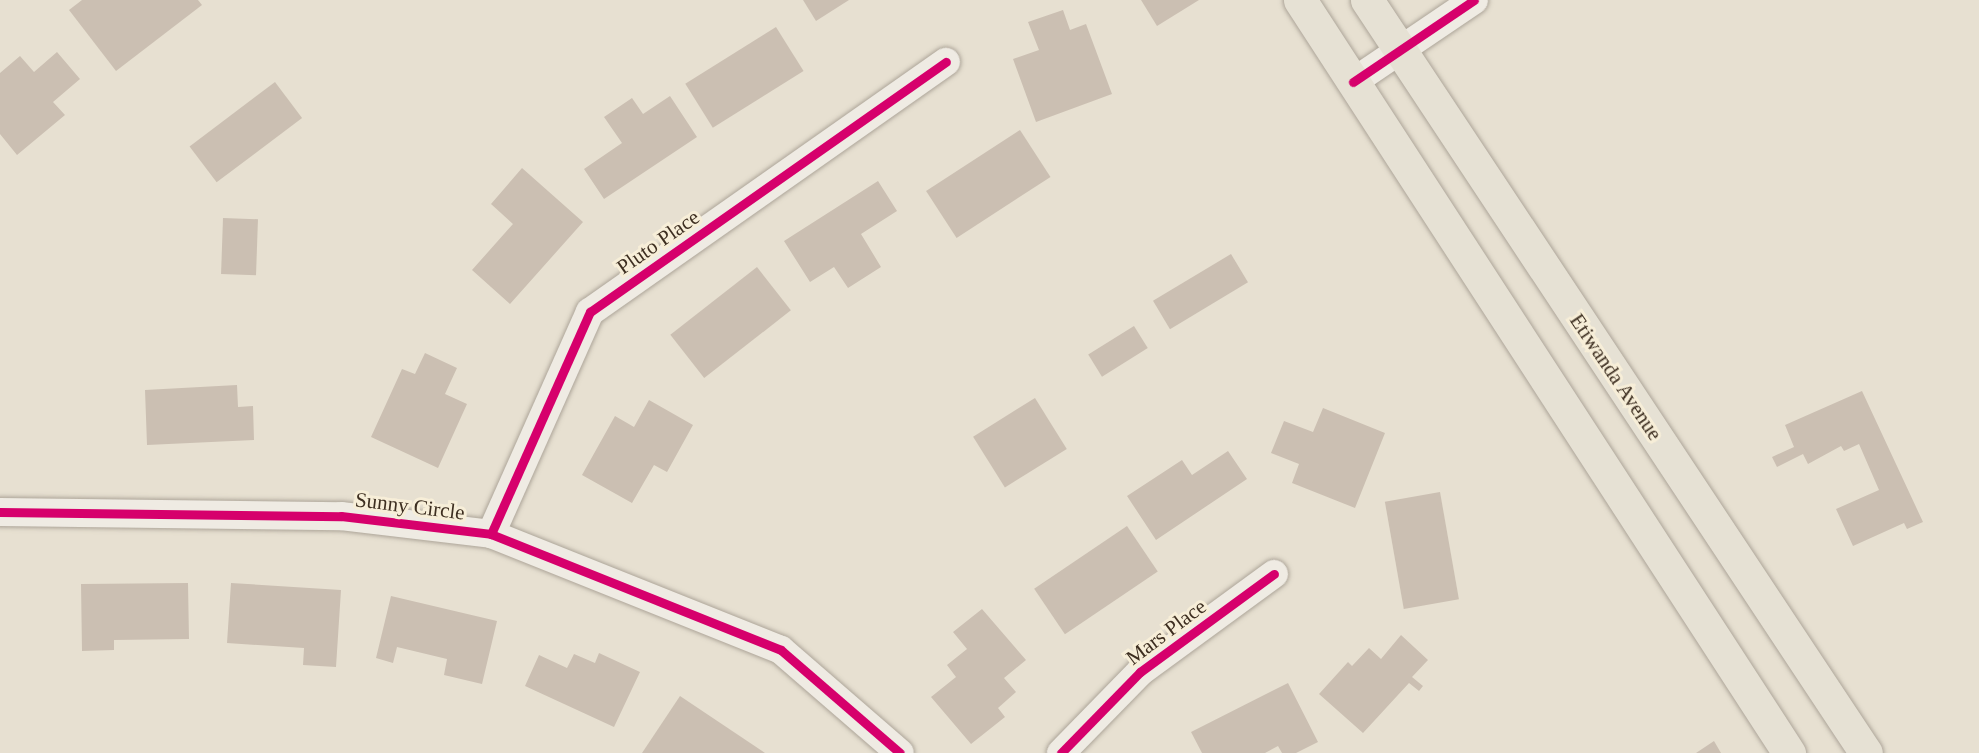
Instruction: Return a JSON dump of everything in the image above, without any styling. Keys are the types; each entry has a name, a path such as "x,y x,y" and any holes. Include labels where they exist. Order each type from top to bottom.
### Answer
{"main road":[{"path":"1300,0 1789,753"},
{"name":"Etiwanda Avenue","path":"1367,0 1866,753"}],"street":[{"path":"1353,82 1474,0"},
{"name":"Pluto Place","path":"491,534 590,312 946,62"},
{"name":"Sunny Circle","path":"0,512 340,516 491,534 781,651 900,753"},
{"name":"Mars Place","path":"1061,753 1140,672 1274,574"}],"building":[{"path":"82,0 198,0 202,5 116,71 69,10"},
{"path":"803,0 849,0 816,21"},
{"path":"1141,0 1199,0 1157,26"},
{"path":"1063,10 1070,30 1086,24 1112,94 1036,122 1013,59 1039,50 1028,22"},
{"path":"776,27 804,71 713,128 685,84"},
{"path":"57,52 80,79 53,102 65,115 17,155 0,134 0,73 20,56 34,72"},
{"path":"275,82 302,118 217,182 190,146"},
{"path":"670,96 697,137 604,199 584,169 622,143 604,117 632,98 643,114"},
{"path":"1020,130 1050,177 957,238 926,191"},
{"path":"522,168 583,222 510,304 472,270 513,224 491,204"},
{"path":"878,181 897,211 861,234 881,267 848,288 834,267 810,282 784,241"},
{"path":"223,218 258,219 256,275 221,274"},
{"path":"1231,254 1248,282 1170,329 1153,301"},
{"path":"757,267 791,310 704,378 670,335"},
{"path":"1134,326 1148,348 1102,377 1088,355"},
{"path":"425,353 457,368 445,394 467,404 438,468 371,437 402,369 415,374"},
{"path":"237,385 238,407 253,406 254,440 147,445 145,390"},
{"path":"1862,391 1923,522 1907,529 1904,523 1853,546 1836,509 1879,490 1859,444 1844,451 1841,446 1808,464 1803,454 1777,467 1772,457 1794,447 1785,425"},
{"path":"1035,398 1067,449 1005,488 973,437"},
{"path":"649,400 693,425 667,472 654,465 632,503 582,475 615,416 634,427"},
{"path":"1323,408 1385,433 1355,508 1292,483 1299,464 1271,453 1284,421 1313,432"},
{"path":"1228,451 1247,479 1156,540 1127,496 1182,460 1192,475"},
{"path":"1440,492 1459,599 1404,609 1385,502"},
{"path":"1127,526 1158,572 1065,634 1034,589"},
{"path":"188,583 189,639 114,640 114,650 82,651 81,584"},
{"path":"231,583 341,590 336,667 303,665 304,648 227,643"},
{"path":"391,596 497,621 482,684 444,675 447,659 397,647 393,663 376,658"},
{"path":"982,609 1026,660 1004,678 1016,692 998,708 1005,717 971,744 931,697 956,677 947,665 967,649 953,632"},
{"path":"1401,635 1428,660 1412,677 1423,686 1419,691 1409,683 1363,733 1319,694 1348,662 1352,666 1369,648 1381,659"},
{"path":"599,653 640,672 614,727 525,686 539,655 567,668 574,654 595,663"},
{"path":"1288,683 1318,742 1296,753 1282,753 1278,746 1265,753 1202,753 1191,732"},
{"path":"680,696 765,753 642,753"},
{"path":"1714,741 1721,753 1696,753"}],"cycle path":[{"path":"1353,82 1474,0"},
{"path":"491,534 590,312 946,62"},
{"path":"0,512 341,516 491,534 781,650 900,753"},
{"path":"1061,753 1140,672 1274,574"}]}
